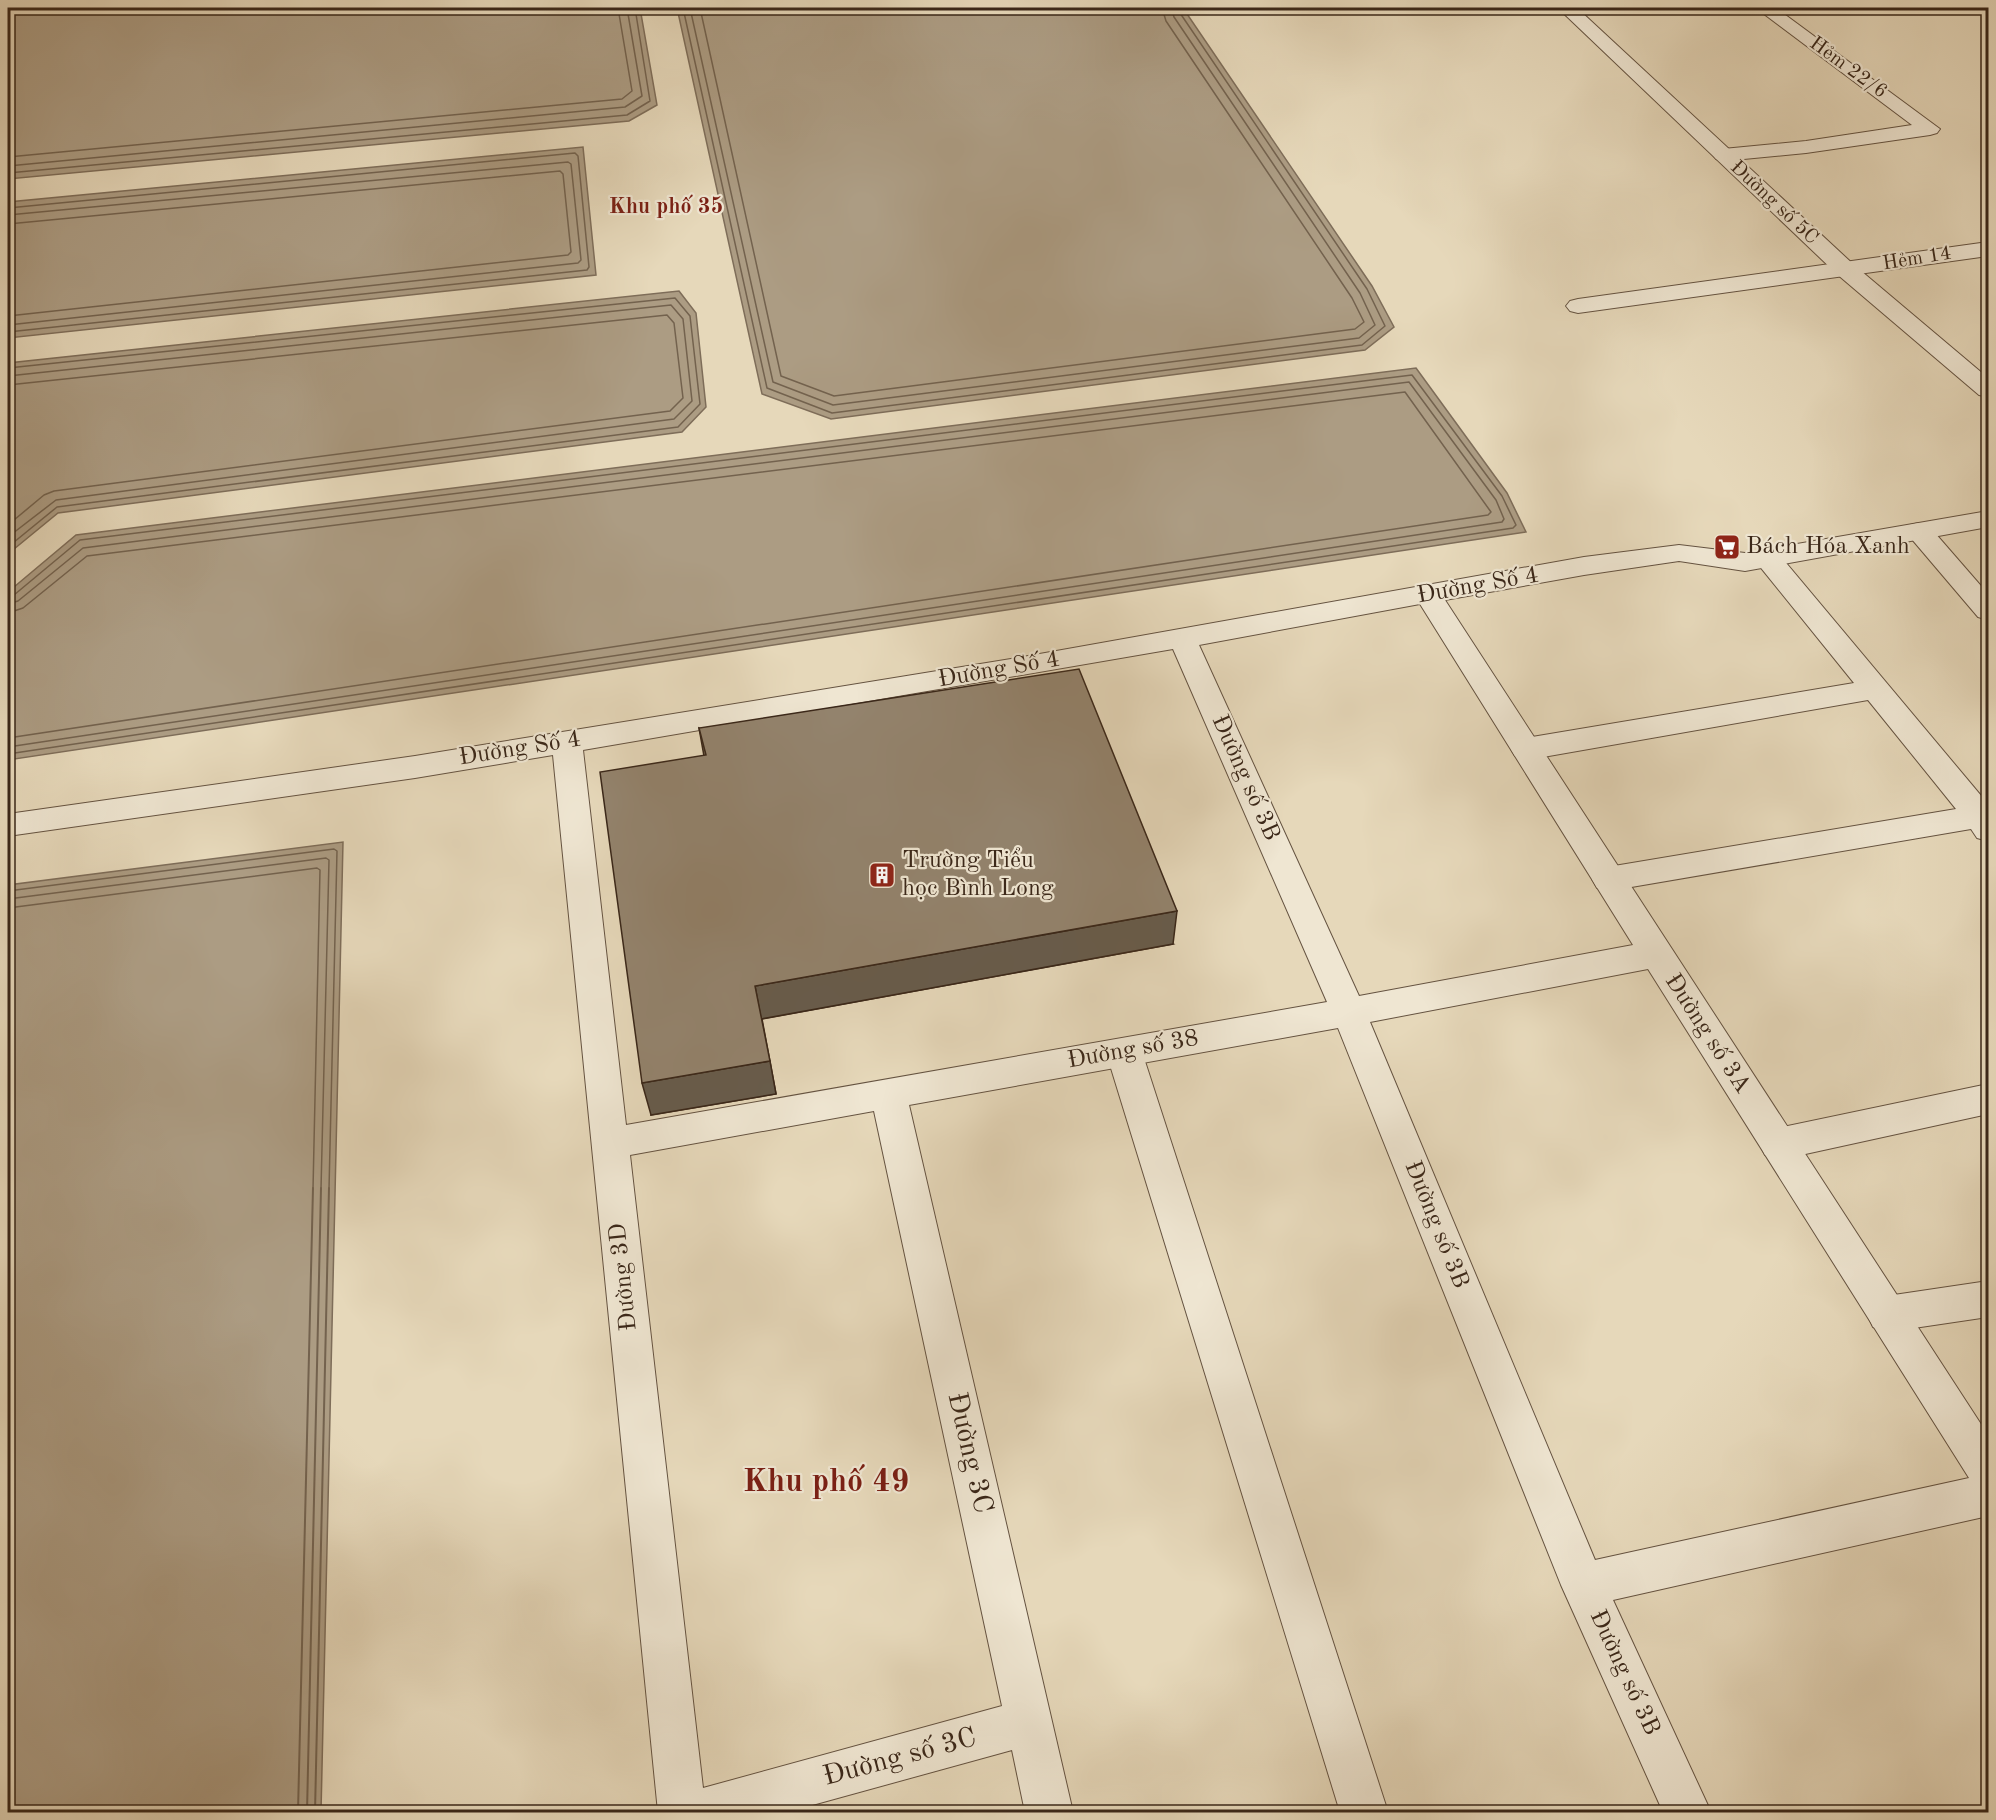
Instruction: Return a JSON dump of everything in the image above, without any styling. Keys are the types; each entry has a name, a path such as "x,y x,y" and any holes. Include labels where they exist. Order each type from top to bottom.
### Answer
{"street":[{"name":"Đường số 5C","path":"1566,8 1846,270 1989,390"},
{"name":"Hẻm 22/6","path":"1723,155 1806,147 1930,129 1765,8"},
{"name":"Hẻm 14","path":"1578,306 1989,249"},
{"name":"Đường Số 4","path":"8,825 567,742 1182,639 1584,566 1679,553 1745,562 1989,519"},
{"path":"1919,531 1989,611"},
{"path":"1767,558 1986,821"},
{"name":"Đường số 3A","path":"1428,595 1989,1471"},
{"name":"Đường số 3B","path":"1182,639 1349,1012 1584,1586 1687,1812"},
{"path":"1526,749 1875,689"},
{"name":"Đường 3D","path":"567,742 682,1812"},
{"path":"1608,879 1986,821"},
{"name":"Đường số 38","path":"610,1143 1349,1012 1656,954"},
{"path":"1124,1052 1364,1812"},
{"name":"Đường 3C","path":"888,1094 1049,1812"},
{"path":"1778,1144 1989,1099"},
{"path":"1887,1314 1989,1299"},
{"path":"1584,1586 1989,1494"},
{"name":"Đường số 3C","path":"703,1812 1029,1722"}],"water":[{"path":"8,8 640,8 657,105 629,121 8,179"},
{"path":"677,8 1183,8 1372,286 1394,327 1365,350 831,419 762,394"},
{"path":"583,147 596,275 8,338 8,202"},
{"path":"679,291 696,313 706,407 682,432 58,513 8,554 8,363"},
{"path":"1416,368 1507,493 1526,532 8,760 8,592 76,535"},
{"path":"343,842 321,1812 8,1812 8,885"}],"building":[{"name":"Trường Tiểu học Bình Long","path":"1079,669 1177,911 755,986 770,1061 642,1083 600,772 706,755 699,728"}],"place":[{"name":"Bách Hóa Xanh","path":"1727,547"},
{"name":"Trường Tiểu học Bình Long","path":"882,875"}],"district":[{"name":"Khu phố 35","path":"666,207"},
{"name":"Khu phố 49","path":"826,1483"}]}
